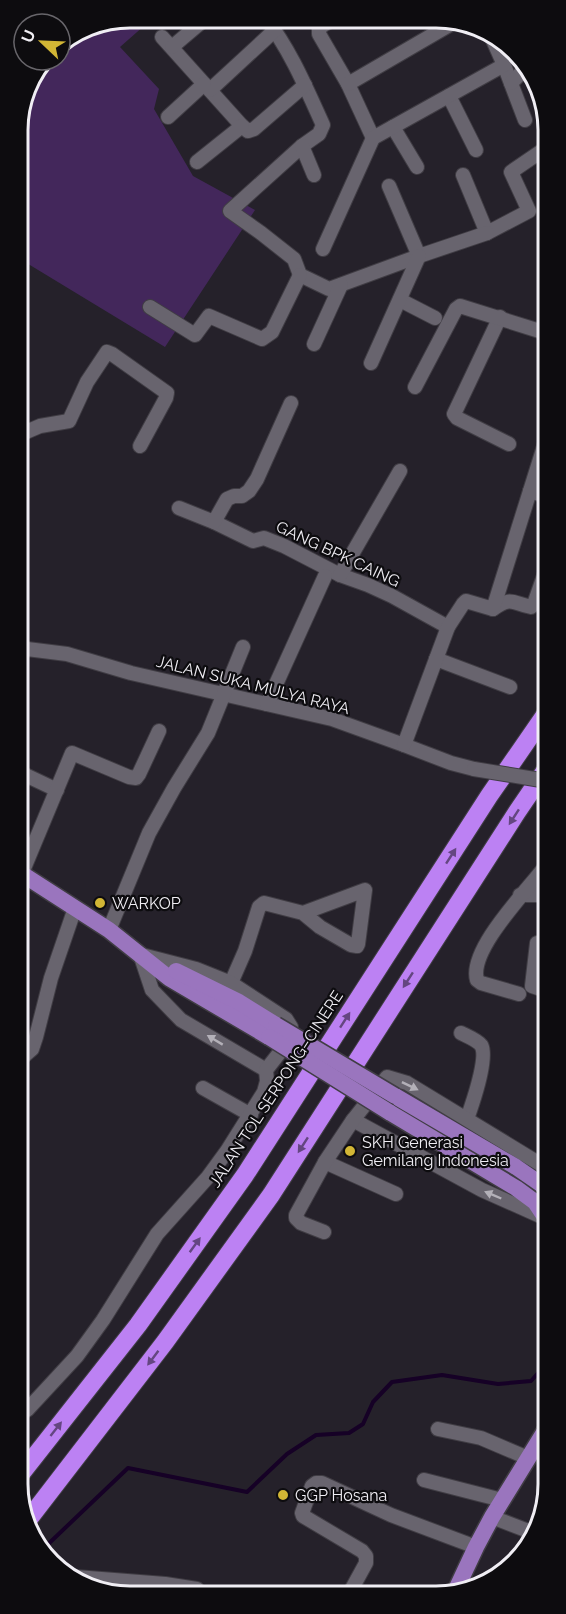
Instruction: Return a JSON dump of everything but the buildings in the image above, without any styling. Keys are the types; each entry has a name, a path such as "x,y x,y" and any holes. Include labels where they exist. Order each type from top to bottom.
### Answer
{"highway":[{"name":"JALAN TOL SERPONG–CINERE","path":"28,1465 138,1324 245,1175 489,796 538,726"},
{"path":"33,1514 165,1342 271,1195 538,782"}],"main road":[{"path":"28,878 109,930 140,954 239,1002 272,1031 392,1104 516,1188 537,1205"},
{"path":"392,1104 537,1181"},
{"path":"459,1583 492,1516 537,1444"}],"street":[{"path":"189,28 167,42 248,130 254,129 305,85"},
{"path":"168,117 207,87 266,28"},
{"path":"272,28 305,85 323,125 319,134 302,146 230,211 294,259 300,275 329,289 487,233 529,212 511,172 538,153"},
{"path":"320,28 319,34 348,84 373,138"},
{"path":"348,84 443,29"},
{"path":"497,49 525,120"},
{"path":"323,249 373,138 504,65"},
{"path":"511,83 520,74"},
{"path":"449,96 476,150"},
{"path":"197,162 242,126"},
{"path":"393,127 417,167"},
{"path":"302,146 314,175"},
{"path":"463,175 487,233"},
{"path":"371,363 419,256 389,186"},
{"path":"150,307 195,335 209,316 262,339 272,332 300,275"},
{"path":"314,344 341,285"},
{"path":"400,300 435,318"},
{"path":"416,387 456,309 460,306 538,330"},
{"path":"500,317 454,414 457,418 509,444"},
{"path":"29,431 40,426 69,421 87,382 107,352 167,393 140,446"},
{"path":"214,522 227,500 234,496 242,496 249,491 291,403"},
{"path":"493,609 538,466"},
{"path":"340,575 400,471"},
{"path":"530,491 538,493"},
{"name":"GANG BPK CAING","path":"179,508 253,541 264,538 284,546 340,575 392,596 448,627"},
{"path":"267,704 325,576"},
{"path":"405,745 448,627 463,604 466,601 493,609 504,602 511,601 531,607 538,594"},
{"path":"109,930 149,833 174,788 205,741 243,647"},
{"name":"JALAN SUKA MULYA RAYA","path":"29,650 67,654 131,673 332,719 451,764 538,779"},
{"path":"436,660 510,687"},
{"path":"28,853 72,753 136,778 140,774 159,731"},
{"path":"29,777 57,790"},
{"path":"519,994 485,985 475,976 478,961 492,933 537,875"},
{"path":"231,983 261,905 264,903 303,913 320,927 351,945 357,946 365,890 303,913"},
{"path":"520,895 537,895"},
{"path":"28,1051 32,1049 36,1037 53,970 75,908"},
{"path":"537,944 532,986 537,988"},
{"path":"28,1409 77,1356 103,1320 157,1234 208,1177 264,1092 267,1081 266,1070 284,1047 291,1027 286,1019 231,983 196,969 140,954"},
{"path":"140,954 152,990 181,1020 266,1070"},
{"path":"461,1033 480,1043 483,1051 480,1073 467,1119"},
{"path":"324,1232 301,1223 296,1215 325,1162 353,1120 387,1077 407,1083 537,1162"},
{"path":"203,1088 251,1114"},
{"path":"353,1120 482,1190 537,1215"},
{"path":"325,1162 396,1194"},
{"path":"438,1429 481,1438 528,1458"},
{"path":"424,1480 502,1500"},
{"path":"353,1586 366,1563 366,1556 362,1551 303,1516 302,1513 312,1486 316,1483 391,1515 476,1547"},
{"path":"492,1516 526,1530"},
{"path":"93,1578 149,1586"},
{"path":"111,1579 111,1584"}],"shaded area":[{"path":"142,28 120,47 159,89 154,109 193,176 255,210 165,347 29,264 30,110 36,91 48,72 72,72 72,48 91,36 110,30"}],"waterway":[{"path":"49,1544 128,1468 247,1492 287,1454 316,1435 349,1433 363,1424 373,1402 392,1382 442,1375 498,1384 531,1381 537,1374"}],"place":[{"name":"WARKOP","path":"100,903"},
{"name":"SKH Generasi Gemilang Indonesia","path":"350,1151"},
{"name":"GGP Hosana","path":"283,1495"}]}
